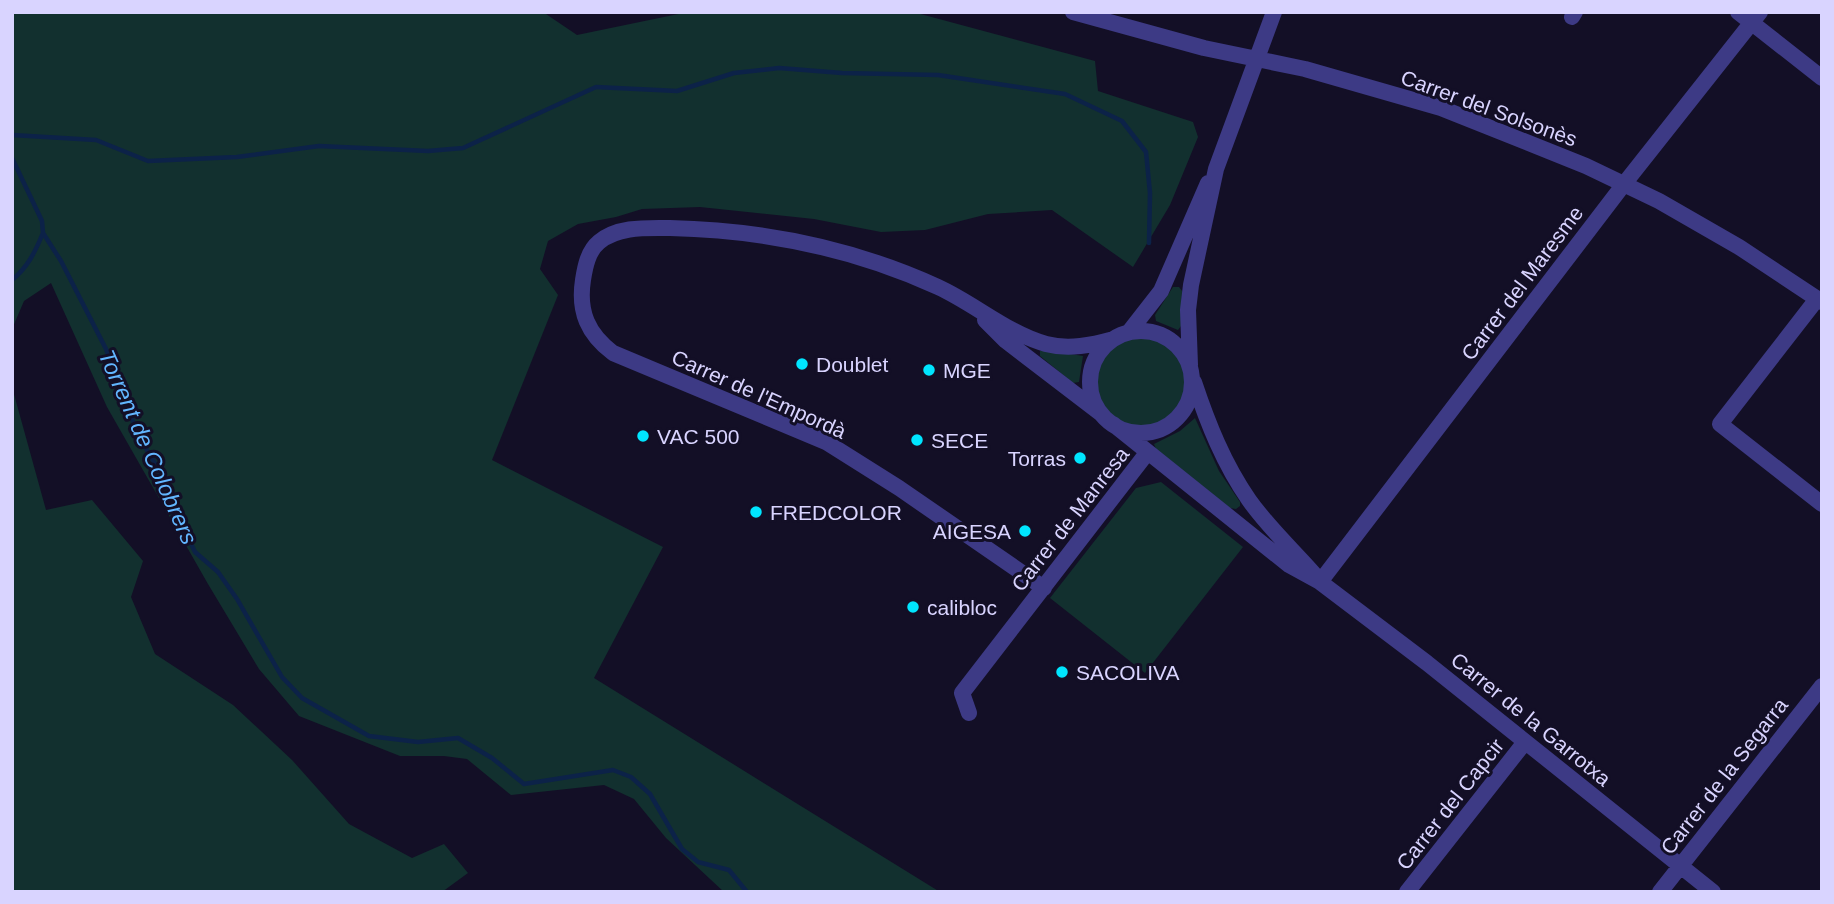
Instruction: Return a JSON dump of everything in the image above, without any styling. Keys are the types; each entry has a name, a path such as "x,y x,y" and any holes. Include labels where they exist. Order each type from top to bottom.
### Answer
{"street":[{"name":"Carrer del Solsonès","path":"1073,12 1204,48 1257,57 1441,108 1586,166 1659,201 1739,247 1819,301"},
{"path":"1216,169 1201,194 1161,291 1121,335 1103,348 1095,360 1091,374 1094,402 1107,419 1126,430 1140,433 1154,431 1179,416 1187,404 1191,391 1188,310 1191,285 1216,169 1274,12"},
{"path":"1738,12 1756,17 1822,78"},
{"name":"Carrer del Maresme","path":"1320,582 1624,184 1756,17"},
{"name":"Carrer de la Garrotxa","path":"589,256 598,242 619,231 631,229 681,228 750,233 824,248 891,268 939,288 1014,331 1050,345 1088,346 1121,335"},
{"name":"Carrer de l'Empordà","path":"589,256 582,282 581,307 592,334 613,354 826,442 899,488 1044,588"},
{"path":"1819,301 1720,424 1822,504"},
{"name":"Carrer de la Garrotxa","path":"968,303 1006,341 1147,453 1289,565 1320,582 1713,892"},
{"path":"1121,335 1141,331 1166,337 1184,354 1191,371"},
{"name":"Carrer de la Garrotxa","path":"1191,371 1215,438 1234,477 1267,523 1320,582"},
{"name":"Carrer de Manresa","path":"969,713 962,693 1147,453"},
{"name":"Carrer de la Segarra","path":"1660,892 1822,686"},
{"name":"Carrer del Capcir","path":"1407,892 1525,742"}],"green space":[{"path":"12,12 543,12 577,35 688,12 913,12 1095,61 1098,91 1193,122 1198,137 1170,205 1133,267 1052,210 988,214 925,230 881,232 814,219 700,207 642,209 578,224 548,241 540,269 558,295 492,460 663,547 594,678 940,892 724,892 666,838 634,799 604,785 511,795 467,759 400,756 299,716 259,669 208,584 107,407 51,283 24,301 12,329"},
{"path":"1173,287 1179,287 1182,291 1181,326 1178,330 1156,321 1155,315"},
{"path":"1141,338 1158,341 1173,351 1183,366 1186,383 1183,400 1173,415 1158,425 1141,428 1124,425 1109,415 1099,400 1096,383 1099,366 1109,351 1124,341"},
{"path":"1040,351 1083,356 1079,382 1073,383 1040,356"},
{"path":"12,387 46,510 92,500 143,561 131,597 155,654 233,705 292,760 349,824 412,858 444,844 468,873 442,892 12,892"},
{"path":"1195,418 1219,471 1240,502 1236,509 1230,508 1156,449 1154,444 1180,431"},
{"path":"1161,482 1243,547 1145,673 1050,598 1136,488"}],"waterway":[{"path":"12,135 96,140 148,161 237,157 319,146 428,151 463,148 596,87 677,91 734,73 779,68 842,73 938,75 1065,94 1122,121 1146,152 1150,193 1149,243"},
{"name":"Torrent de Colobrers","path":"12,158 42,221 43,233 61,261 106,349 138,435 173,494 182,525 195,552 218,572 237,599 282,677 302,698 369,736 418,742 458,738 492,758 524,784 613,770 631,777 650,794 682,849 698,862 729,870 747,892"},
{"path":"12,280 31,259 43,233"}],"place":[{"name":"Doublet","path":"802,364"},
{"name":"MGE","path":"929,370"},
{"name":"VAC 500","path":"643,436"},
{"name":"SECE","path":"917,440"},
{"name":"Torras","path":"1080,458"},
{"name":"FREDCOLOR","path":"756,512"},
{"name":"AIGESA","path":"1025,531"},
{"name":"calibloc","path":"913,607"},
{"name":"SACOLIVA","path":"1062,672"}]}
